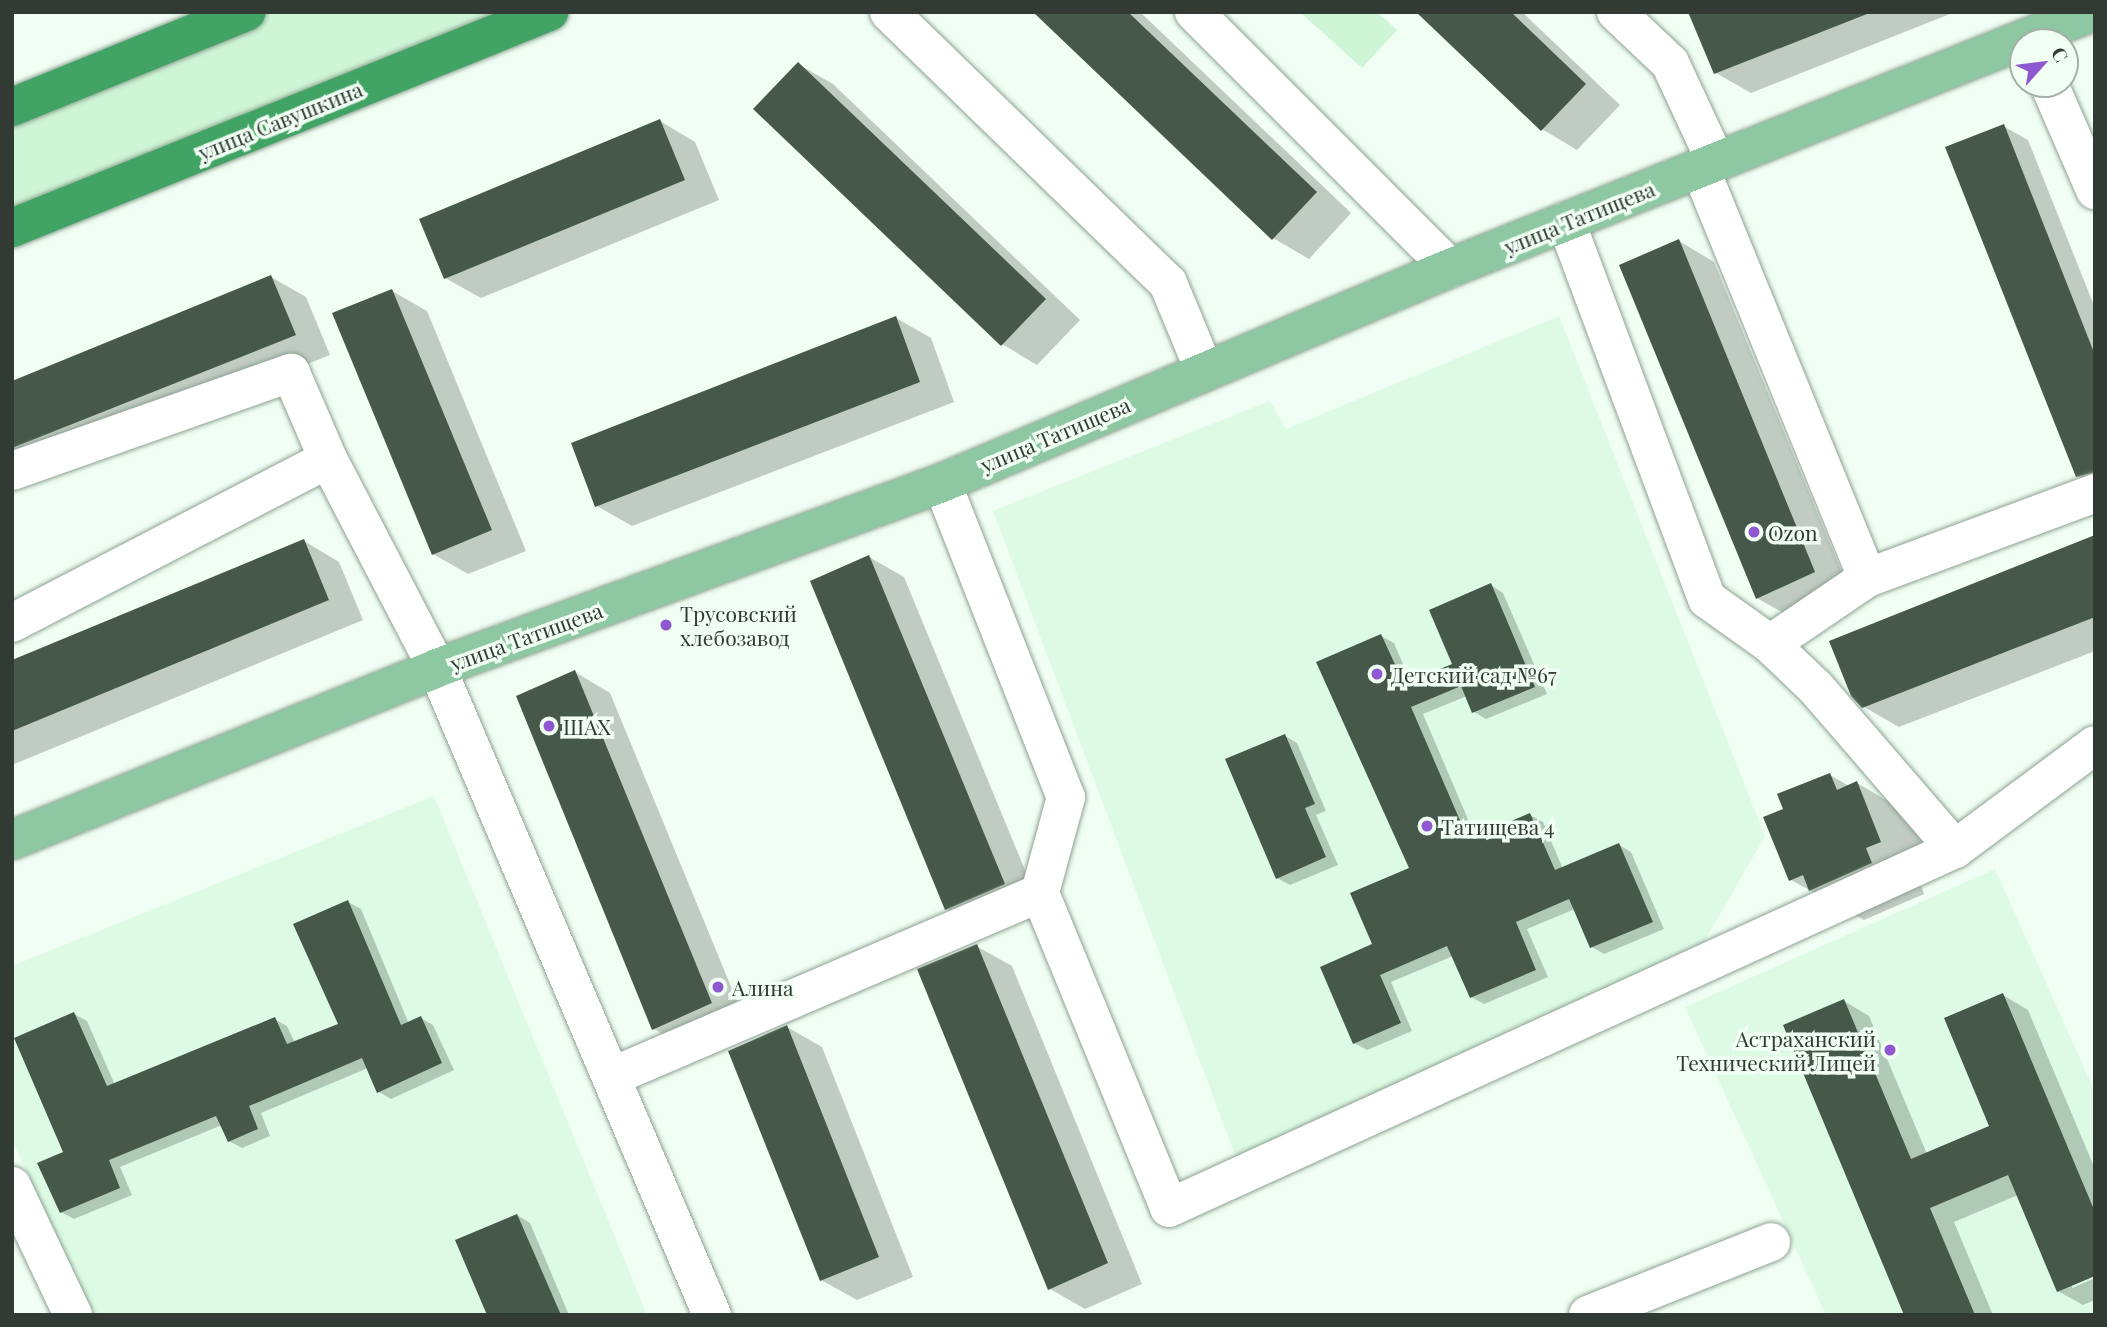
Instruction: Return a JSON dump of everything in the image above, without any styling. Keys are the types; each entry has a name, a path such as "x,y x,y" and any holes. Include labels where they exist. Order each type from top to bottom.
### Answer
{"highway":[{"path":"12,107 246,12"},
{"name":"улица Савушкина","path":"12,228 549,12"}],"main road":[{"name":"улица Татищева","path":"2056,28 2092,12"},
{"name":"улица Татищева","path":"12,840 437,668 942,483 1450,268 2009,48"}],"street":[{"path":"889,12 1168,284 1204,370"},
{"path":"1194,12 1450,268"},
{"path":"1616,12 1670,63 1867,578"},
{"path":"2055,98 2095,190"},
{"path":"1566,222 1707,599 1770,643 1815,687 1955,849"},
{"path":"12,471 291,373 328,458 437,668 613,1076 712,1315"},
{"path":"12,623 328,458"},
{"path":"942,483 1066,797 1040,892 1169,1208 1955,849 2095,745"},
{"path":"1770,643 1867,578 2095,493"},
{"path":"613,1076 1040,892"},
{"path":"12,1186 73,1315"},
{"path":"1588,1315 1771,1242"}],"shaded area":[{"path":"248,12 549,12 12,228 12,107"},
{"path":"1300,12 1377,12 1397,30 1362,68"},
{"name":"Детский сад №67","path":"1559,316 1765,836 1685,975 1240,1168 993,511 1270,401 1286,429"},
{"path":"434,796 647,1315 96,1315 78,1286 12,1139 12,966"},
{"name":"Астраханский Технический Лицей","path":"1995,869 2095,1092 2095,1315 1826,1315 1685,1007"}],"building":[{"path":"1033,12 1128,12 1317,192 1272,240"},
{"path":"1416,12 1511,12 1586,84 1541,131"},
{"path":"1688,12 1867,12 1867,14 1714,74"},
{"path":"798,62 1046,299 1001,346 753,109"},
{"path":"660,119 685,180 444,279 419,219"},
{"path":"2004,124 2095,355 2095,472 2076,477 1945,147"},
{"path":"1679,239 1815,572 1756,599 1619,265"},
{"path":"271,275 296,335 12,448 12,381"},
{"path":"392,289 492,530 432,555 332,313"},
{"path":"896,316 920,382 595,507 571,443"},
{"path":"2095,535 2095,617 1862,708 1851,696 1829,641"},
{"path":"304,539 329,600 12,731 12,660"},
{"path":"869,555 1005,884 945,910 810,581"},
{"name":"Татищева 4","path":"1491,583 1535,687 1472,713 1461,686 1411,707 1468,839 1530,813 1555,870 1619,843 1653,922 1590,948 1569,899 1516,922 1536,970 1470,998 1447,946 1380,975 1401,1023 1353,1044 1320,967 1372,944 1350,893 1409,868 1316,662 1381,634 1404,684 1452,664 1429,610"},
{"path":"575,670 712,1003 652,1030 516,696"},
{"path":"1285,734 1315,804 1305,808 1326,857 1276,879 1225,759"},
{"path":"1830,773 1837,790 1857,781 1881,842 1866,848 1872,863 1809,891 1803,875 1789,881 1763,817 1783,809 1777,794"},
{"path":"348,900 401,1025 421,1016 442,1063 377,1093 362,1058 249,1106 258,1129 228,1142 216,1116 109,1160 120,1188 60,1213 37,1163 63,1152 14,1038 74,1012 107,1086 275,1017 287,1044 338,1024 293,924"},
{"path":"977,944 1108,1263 1048,1290 917,969"},
{"path":"2003,993 2095,1212 2095,1276 2057,1292 2008,1175 1930,1208 1975,1315 1904,1315 1783,1025 1844,999 1911,1159 1989,1126 1944,1018"},
{"path":"787,1025 879,1257 820,1281 728,1051"},
{"path":"517,1214 561,1315 487,1315 455,1240"}],"place":[{"name":"Ozon","path":"1754,532"},
{"name":"Трусовский хлебозавод","path":"666,625"},
{"name":"Детский сад №67","path":"1377,674"},
{"name":"ШАХ","path":"549,726"},
{"name":"Татищева 4","path":"1427,826"},
{"name":"Алина","path":"718,987"},
{"name":"Астраханский Технический Лицей","path":"1890,1050"}]}
